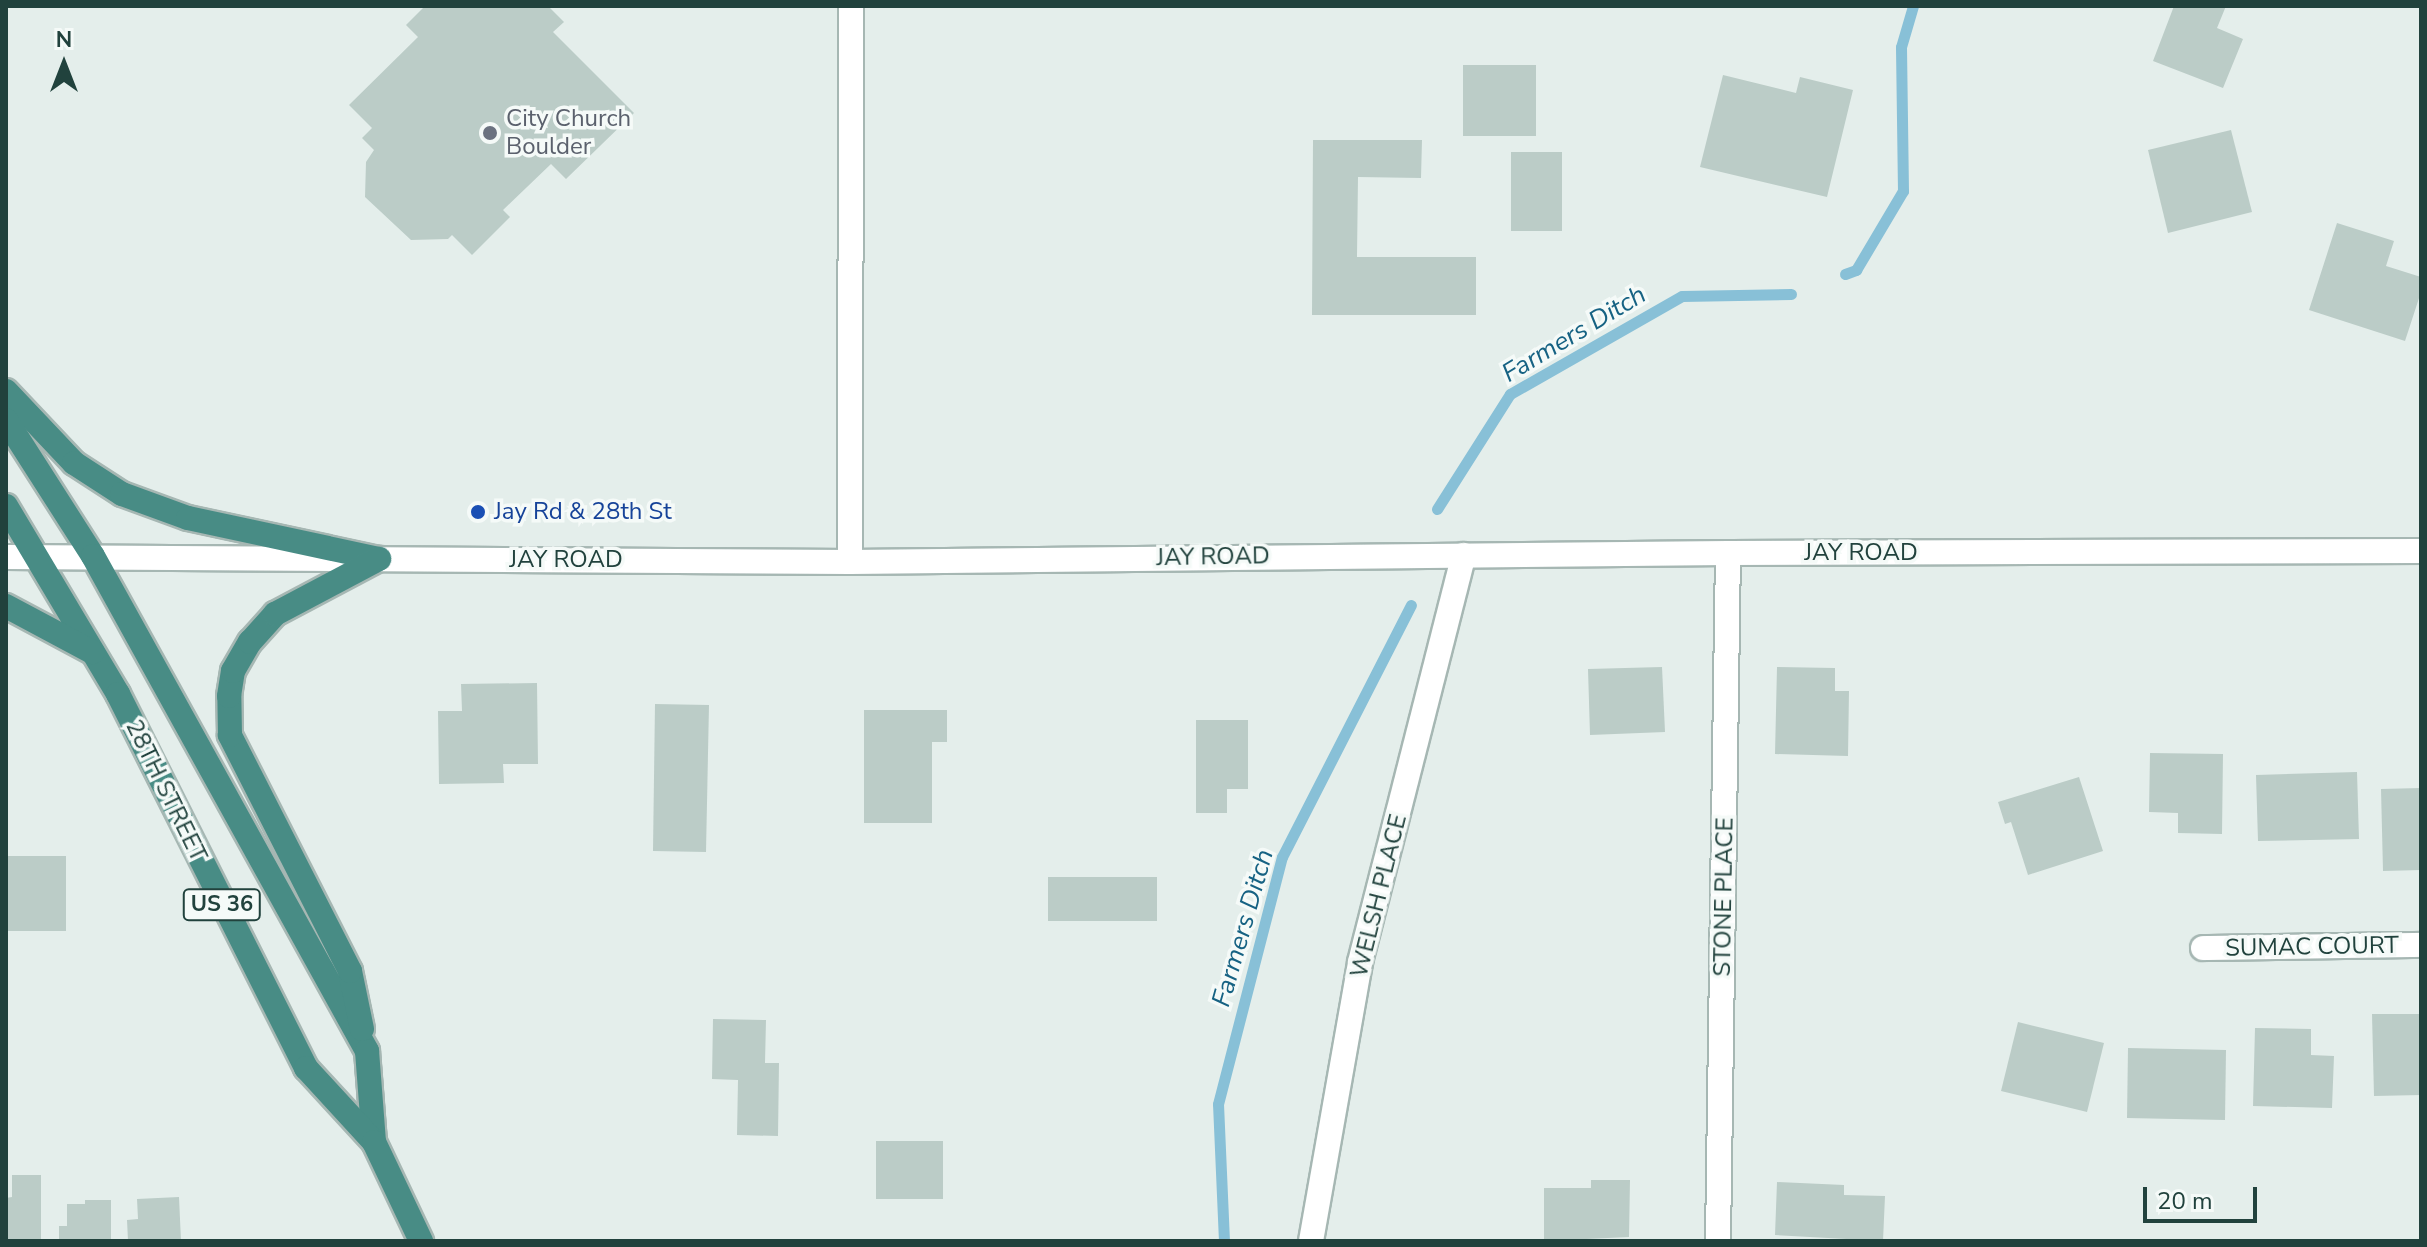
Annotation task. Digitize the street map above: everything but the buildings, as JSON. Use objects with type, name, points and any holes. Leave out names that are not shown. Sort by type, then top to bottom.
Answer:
[{"type":"highway","points":[[6,391],[74,463],[122,494],[188,518],[379,559]]},
{"type":"highway","name":"US 36","points":[[6,420],[93,556]]},
{"type":"highway","name":"US 36","points":[[6,506],[38,557]]},
{"type":"highway","name":"28TH STREET","points":[[93,556],[367,1051],[374,1142]]},
{"type":"highway","name":"28TH STREET","points":[[38,557],[148,750],[306,1068],[374,1142],[421,1241]]},
{"type":"highway","points":[[367,1051],[350,971],[230,735],[229,696],[233,671],[250,642],[275,614],[379,559]]},
{"type":"highway","points":[[6,606],[92,652]]},
{"type":"street","points":[[850,562],[851,6]]},
{"type":"street","name":"JAY ROAD","points":[[6,557],[850,562],[1728,553],[2421,551]]},
{"type":"street","name":"STONE PLACE","points":[[1718,1241],[1728,553]]},
{"type":"street","name":"WELSH PLACE","points":[[1311,1241],[1360,962],[1464,555]]},
{"type":"street","name":"SUMAC COURT","points":[[2203,948],[2421,945]]},
{"type":"waterway","name":"Farmers Ditch","points":[[1845,274],[1856,270],[1903,191],[1901,47],[1913,6]]},
{"type":"waterway","name":"Farmers Ditch","points":[[1437,509],[1510,394],[1682,296],[1791,294]]},
{"type":"waterway","name":"Farmers Ditch","points":[[1224,1241],[1218,1104],[1282,857],[1411,605]]},
{"type":"place","name":"City Church Boulder","points":[[490,133]]},
{"type":"place","name":"Jay Rd & 28th St","points":[[478,512]]}]
